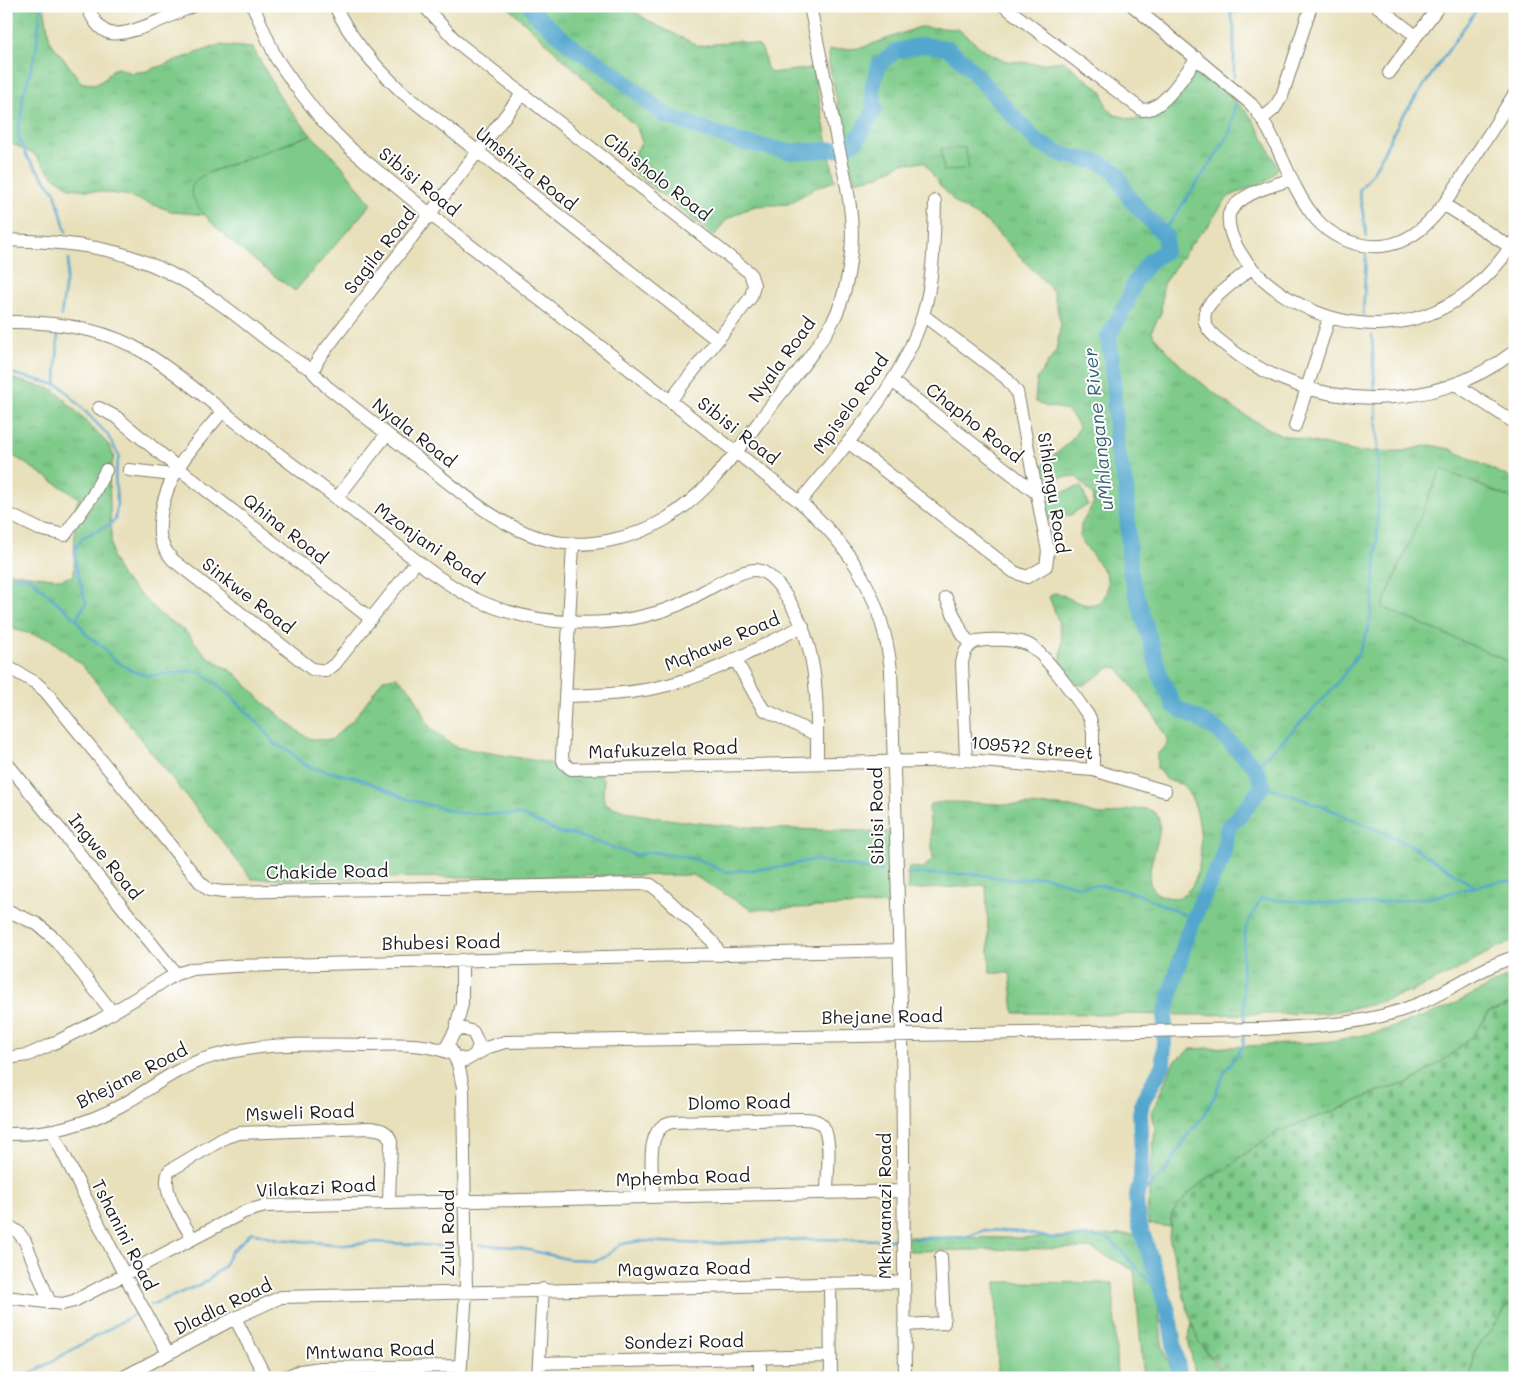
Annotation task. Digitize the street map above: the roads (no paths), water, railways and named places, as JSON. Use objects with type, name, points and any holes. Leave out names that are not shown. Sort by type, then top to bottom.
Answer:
[{"type":"street","points":[[87,6],[94,20],[104,31],[117,34],[132,31],[170,10],[192,6]]},
{"type":"street","name":"Sibisi Road","points":[[252,6],[276,58],[321,119],[352,150],[432,215],[800,502],[827,527],[851,556],[869,589],[879,614],[888,647],[891,670],[902,1034]]},
{"type":"street","name":"Umshiza Road","points":[[335,6],[348,31],[383,74],[402,92],[478,154],[717,340]]},
{"type":"street","name":"Cibisholo Road","points":[[424,6],[458,43],[750,273],[754,285],[751,297],[670,401]]},
{"type":"street","name":"Nyala Road","points":[[6,240],[90,245],[151,262],[218,302],[309,371],[386,434],[488,513],[533,536],[573,544],[628,535],[665,520],[692,499],[736,451],[796,374],[835,316],[844,290],[851,248],[844,176],[810,6]]},
{"type":"street","points":[[1004,6],[1142,110],[1149,110],[1161,102],[1197,58]]},
{"type":"street","points":[[1133,6],[1235,88],[1263,118],[1292,178],[1311,212],[1321,224],[1341,238],[1368,246],[1395,243],[1413,236],[1434,219],[1515,93]]},
{"type":"street","points":[[1263,118],[1274,109],[1282,96],[1311,6]]},
{"type":"street","points":[[1377,6],[1416,36]]},
{"type":"street","points":[[1389,73],[1439,6]]},
{"type":"street","name":"Sagila Road","points":[[309,371],[432,215],[522,94]]},
{"type":"street","points":[[1292,178],[1243,199],[1231,209],[1229,214],[1232,236],[1251,268],[1290,299],[1329,318],[1382,324],[1428,314],[1473,289],[1513,246],[1445,204]]},
{"type":"street","name":"Mpiselo Road","points":[[800,502],[848,442],[892,381],[922,315],[931,269],[935,201]]},
{"type":"street","points":[[1251,268],[1208,306],[1204,315],[1207,325],[1214,336],[1252,364],[1305,389],[1335,396],[1373,398],[1410,396],[1455,384],[1496,364],[1515,351]]},
{"type":"street","name":"Sihlangu Road","points":[[848,442],[1014,572],[1027,577],[1046,566],[1048,558],[1021,403],[1015,387],[1006,378],[922,315]]},
{"type":"street","points":[[1295,426],[1305,389],[1329,318]]},
{"type":"street","name":"Mzonjani Road","points":[[6,322],[56,323],[86,328],[114,338],[157,360],[417,561],[452,586],[486,604],[525,616],[569,623],[611,621],[660,611],[678,605],[744,572],[756,570],[766,574],[779,586],[803,626],[814,669],[817,763]]},
{"type":"street","name":"Chapho Road","points":[[892,381],[1035,492]]},
{"type":"street","points":[[1455,384],[1515,423]]},
{"type":"street","name":"Qhina Road","points":[[99,408],[116,417],[175,472],[370,618]]},
{"type":"street","name":"Sinkwe Road","points":[[222,412],[175,472],[166,490],[159,539],[166,552],[312,669],[322,672],[329,669],[417,561]]},
{"type":"street","points":[[337,498],[386,434]]},
{"type":"street","points":[[6,512],[39,529],[65,535],[93,495],[106,470]]},
{"type":"street","points":[[129,470],[175,472]]},
{"type":"street","name":"Mafukuzela Road","points":[[573,544],[562,757],[564,762],[572,769],[894,761]]},
{"type":"street","points":[[946,598],[963,635],[971,644]]},
{"type":"street","name":"Mqhawe Road","points":[[565,696],[618,694],[669,685],[736,659],[803,626]]},
{"type":"street","points":[[966,760],[962,663],[964,654],[971,644],[984,640],[1019,642],[1027,644],[1040,652],[1090,718],[1093,732],[1093,770]]},
{"type":"street","points":[[736,659],[763,709],[817,735]]},
{"type":"street","name":"Chakide Road","points":[[6,666],[36,683],[46,692],[200,882],[210,890],[223,892],[644,884],[651,885],[660,892],[712,941],[721,955]]},
{"type":"street","name":"109572 Street","points":[[894,761],[966,760],[1093,770],[1165,791]]},
{"type":"street","name":"Ingwe Road","points":[[6,762],[176,974]]},
{"type":"street","points":[[6,910],[37,924],[55,939],[112,1012]]},
{"type":"street","name":"Bhubesi Road","points":[[6,1058],[20,1057],[33,1053],[112,1012],[176,974],[193,969],[234,966],[899,950]]},
{"type":"street","name":"Bhejane Road","points":[[474,1034],[505,1042],[1259,1029],[1329,1025],[1394,1012],[1436,996],[1515,957]]},
{"type":"street","points":[[462,960],[462,1004],[448,1044],[453,1056],[461,1060],[473,1056],[479,1045],[462,1004]]},
{"type":"street","points":[[453,1033],[464,1029],[474,1034]]},
{"type":"street","name":"Bhejane Road","points":[[423,1046],[453,1033]]},
{"type":"street","name":"Mkhwanazi Road","points":[[902,1034],[905,1378]]},
{"type":"street","name":"Bhejane Road","points":[[473,1056],[489,1047],[505,1042]]},
{"type":"street","name":"Bhejane Road","points":[[6,1134],[52,1131],[98,1116],[122,1105],[186,1067],[221,1054],[281,1046],[423,1046],[453,1056]]},
{"type":"street","name":"Zulu Road","points":[[453,1056],[464,1087]]},
{"type":"street","name":"Zulu Road","points":[[460,1372],[466,1292],[464,1087],[473,1056]]},
{"type":"street","name":"Dlomo Road","points":[[653,1196],[653,1148],[655,1133],[660,1126],[673,1122],[797,1119],[816,1121],[824,1129],[828,1141],[826,1192]]},
{"type":"street","name":"Msweli Road","points":[[192,1238],[167,1190],[166,1177],[169,1171],[219,1141],[238,1133],[369,1128],[382,1130],[388,1135],[391,1142],[390,1201]]},
{"type":"street","name":"Tshanini Road","points":[[52,1131],[124,1274],[168,1353]]},
{"type":"street","name":"Mphemba Road","points":[[466,1203],[653,1196],[902,1191]]},
{"type":"street","name":"Vilakazi Road","points":[[6,1297],[62,1304],[74,1301],[192,1238],[258,1206],[390,1201],[466,1203]]},
{"type":"street","points":[[6,1224],[18,1232],[25,1240],[50,1303]]},
{"type":"street","points":[[904,1326],[944,1324],[941,1257]]},
{"type":"street","name":"Magwaza Road","points":[[466,1292],[903,1282]]},
{"type":"street","points":[[830,1284],[831,1378]]},
{"type":"street","points":[[538,1378],[543,1289]]},
{"type":"street","name":"Dladla Road","points":[[122,1378],[235,1318],[281,1296],[466,1292]]},
{"type":"street","points":[[235,1318],[266,1378]]},
{"type":"street","name":"Sondezi Road","points":[[539,1363],[830,1356]]},
{"type":"street","points":[[760,1358],[760,1378]]},
{"type":"street","name":"Mntwana Road","points":[[283,1378],[314,1368],[386,1372],[460,1372]]},
{"type":"waterway","points":[[41,6],[36,50],[23,95],[21,119],[18,128],[19,139],[27,157],[55,192],[66,232]]},
{"type":"waterway","name":"uMhlangane River","points":[[530,6],[537,16],[574,48],[614,73],[664,115],[740,142],[791,152],[843,149],[856,141],[875,109],[872,89],[879,64],[896,51],[922,45],[947,48],[963,61],[1037,142],[1064,155],[1101,163],[1116,172],[1129,198],[1166,237],[1165,251],[1150,261],[1135,281],[1127,303],[1108,337],[1112,362],[1117,450],[1126,487],[1130,572],[1160,675],[1174,706],[1216,729],[1255,767],[1263,785],[1243,812],[1228,827],[1222,860],[1207,888],[1187,935],[1165,1015],[1163,1065],[1143,1100],[1140,1113],[1142,1154],[1141,1178],[1136,1199],[1138,1220],[1168,1311],[1180,1378]]},
{"type":"waterway","points":[[1228,6],[1234,26],[1234,77]]},
{"type":"waterway","points":[[1230,12],[1237,12],[1240,6]]},
{"type":"waterway","points":[[1367,237],[1359,191],[1375,169],[1400,120],[1479,6]]},
{"type":"waterway","points":[[1160,232],[1170,223],[1226,140],[1231,128],[1235,103]]},
{"type":"waterway","points":[[1363,316],[1366,255]]},
{"type":"waterway","points":[[61,316],[69,259]]},
{"type":"waterway","points":[[56,385],[58,332]]},
{"type":"waterway","points":[[1372,335],[1375,392]]},
{"type":"waterway","points":[[6,372],[61,386],[107,434],[119,456],[115,474],[117,505],[115,520],[84,537],[76,550],[75,558],[86,603],[76,619],[87,635],[103,647],[113,659],[132,671],[149,676],[193,671],[201,672],[232,697],[266,731],[274,744],[289,750],[302,763],[313,768],[358,778],[407,799],[460,813],[521,815],[563,834],[572,834],[636,855],[652,852],[685,857],[708,863],[720,870],[729,872],[781,867],[813,860],[882,871]]},
{"type":"waterway","points":[[1255,767],[1335,686],[1357,655],[1365,638],[1371,610],[1376,560],[1378,516],[1376,404]]},
{"type":"waterway","points":[[9,576],[30,578],[76,619]]},
{"type":"waterway","points":[[1263,785],[1329,809],[1407,843],[1475,887],[1502,881],[1515,882]]},
{"type":"waterway","points":[[907,874],[976,874],[1015,880],[1043,876],[1077,886],[1102,885],[1138,894],[1194,919]]},
{"type":"waterway","points":[[1245,1025],[1242,962],[1246,927],[1261,899],[1358,905],[1432,897],[1475,887]]},
{"type":"waterway","points":[[1136,1199],[1166,1171],[1189,1133],[1201,1119],[1214,1097],[1225,1071],[1243,1046],[1244,1033]]},
{"type":"waterway","points":[[913,1239],[966,1237],[985,1230],[1021,1232],[1058,1239],[1087,1236],[1111,1240],[1162,1295]]},
{"type":"waterway","points":[[151,1305],[204,1283],[224,1266],[231,1252],[252,1232],[278,1239],[345,1245],[376,1242],[454,1247]]},
{"type":"waterway","points":[[479,1245],[516,1247],[567,1259],[594,1260],[605,1257],[621,1244],[640,1241],[705,1244],[807,1239],[895,1240]]},
{"type":"waterway","points":[[23,1378],[133,1315]]}]
